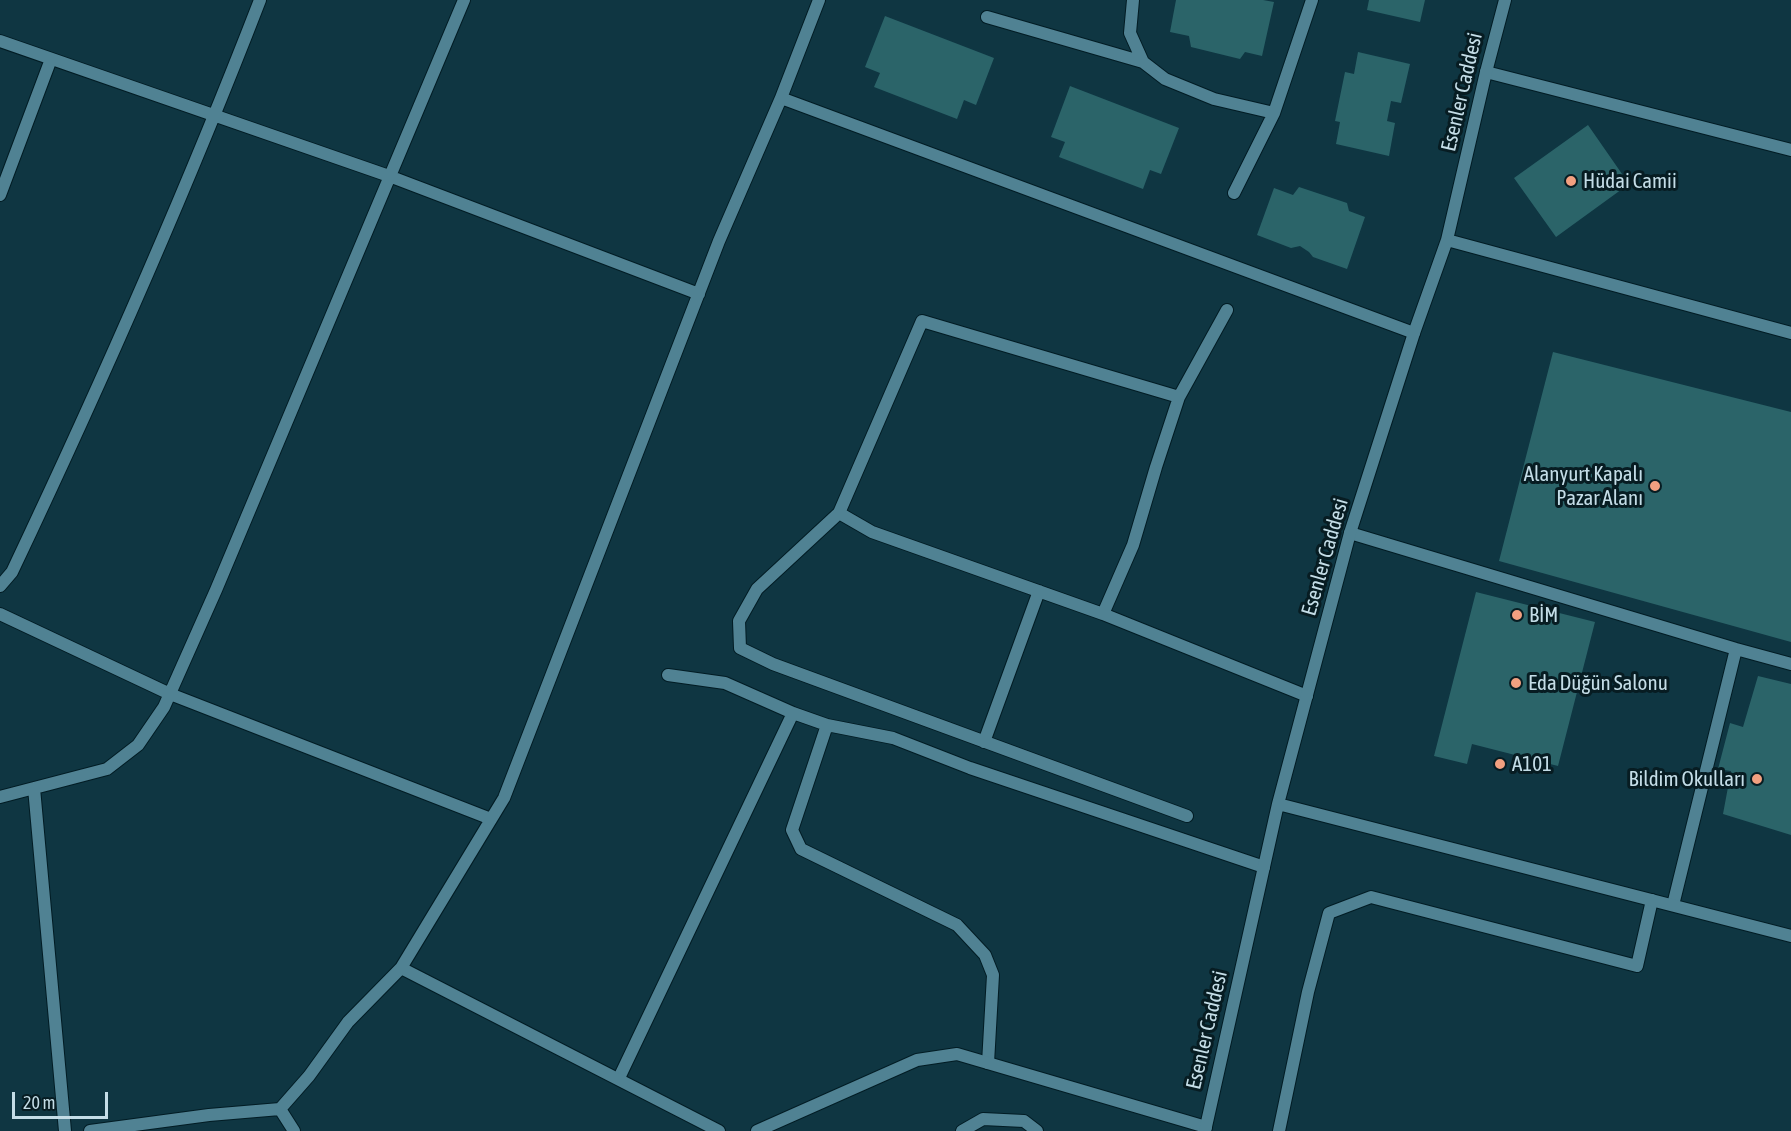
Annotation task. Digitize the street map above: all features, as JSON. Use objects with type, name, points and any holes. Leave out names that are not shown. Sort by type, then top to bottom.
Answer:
[{"type":"street","points":[[0,586],[12,572],[73,442],[215,115],[260,0]]},
{"type":"street","points":[[0,797],[107,769],[138,745],[164,707],[464,0]]},
{"type":"street","points":[[90,1131],[280,1109],[309,1076],[348,1022],[401,969],[504,798],[719,241],[781,98],[819,0]]},
{"type":"street","points":[[1133,0],[1130,33],[1143,62]]},
{"type":"street","points":[[1234,193],[1274,113],[1312,0]]},
{"type":"street","name":"Esenler Caddesi","points":[[1205,1129],[1278,804],[1350,533],[1414,333],[1448,240],[1486,72],[1505,0]]},
{"type":"street","points":[[987,17],[1143,62],[1165,79],[1214,99],[1274,113]]},
{"type":"street","points":[[0,41],[389,176],[699,294]]},
{"type":"street","points":[[0,195],[51,58]]},
{"type":"street","points":[[1486,72],[1791,150]]},
{"type":"street","points":[[781,98],[1414,333]]},
{"type":"street","points":[[1448,240],[1791,333]]},
{"type":"street","points":[[1103,614],[1133,545],[1179,397],[1227,310]]},
{"type":"street","points":[[1179,397],[922,321],[839,513],[757,589],[740,621],[740,648],[772,664],[1187,816]]},
{"type":"street","points":[[839,513],[872,532],[1103,614],[1307,696]]},
{"type":"street","points":[[1350,533],[1736,650],[1791,664]]},
{"type":"street","points":[[984,742],[1039,591]]},
{"type":"street","points":[[0,614],[170,694],[491,819]]},
{"type":"street","points":[[1673,905],[1736,650]]},
{"type":"street","points":[[668,675],[724,683],[827,725],[893,738],[970,768],[1264,867]]},
{"type":"street","points":[[619,1078],[793,713]]},
{"type":"street","points":[[827,725],[792,830],[801,849],[957,925],[985,955],[993,975],[988,1063]]},
{"type":"street","points":[[34,788],[64,1131]]},
{"type":"street","points":[[1278,804],[1791,936]]},
{"type":"street","points":[[1279,1131],[1308,992],[1329,913],[1371,897],[1637,966],[1652,900]]},
{"type":"street","points":[[401,969],[619,1078],[719,1131]]},
{"type":"street","points":[[757,1131],[917,1060],[957,1054],[1205,1129]]},
{"type":"street","points":[[280,1109],[294,1131]]},
{"type":"street","points":[[962,1131],[983,1119],[1024,1121],[1037,1131]]},
{"type":"building","points":[[1176,0],[1274,2],[1262,56],[1245,52],[1240,59],[1191,47],[1189,36],[1170,32]]},
{"type":"building","points":[[1369,0],[1425,0],[1420,22],[1367,10]]},
{"type":"building","points":[[885,16],[994,58],[976,105],[964,100],[957,119],[874,87],[880,73],[865,67]]},
{"type":"building","points":[[1358,52],[1410,64],[1401,103],[1391,101],[1387,121],[1395,123],[1389,156],[1336,144],[1340,122],[1335,121],[1345,72],[1354,74]]},
{"type":"building","points":[[1070,86],[1179,128],[1161,174],[1150,170],[1143,189],[1059,157],[1065,142],[1051,137]]},
{"type":"building","name":"Hüdai Camii","points":[[1588,125],[1629,184],[1556,237],[1514,178]]},
{"type":"building","points":[[1299,187],[1347,203],[1349,211],[1365,217],[1347,269],[1313,257],[1300,246],[1291,248],[1257,235],[1274,188],[1293,195]]},
{"type":"building","name":"Alanyurt Kapalı Pazar Alanı","points":[[1553,352],[1791,412],[1791,642],[1499,561]]},
{"type":"building","name":"Eda Düğün Salonu","points":[[1476,592],[1595,622],[1558,766],[1472,744],[1467,764],[1434,756]]},
{"type":"building","points":[[1758,676],[1791,684],[1791,835],[1723,814],[1731,771],[1718,769],[1730,723],[1743,727]]},
{"type":"place","name":"Hüdai Camii","points":[[1571,181]]},
{"type":"place","name":"Alanyurt Kapalı Pazar Alanı","points":[[1655,486]]},
{"type":"place","name":"BİM","points":[[1517,615]]},
{"type":"place","name":"Eda Düğün Salonu","points":[[1516,683]]},
{"type":"place","name":"A101","points":[[1500,764]]},
{"type":"place","name":"Bildim Okulları","points":[[1757,779]]}]
